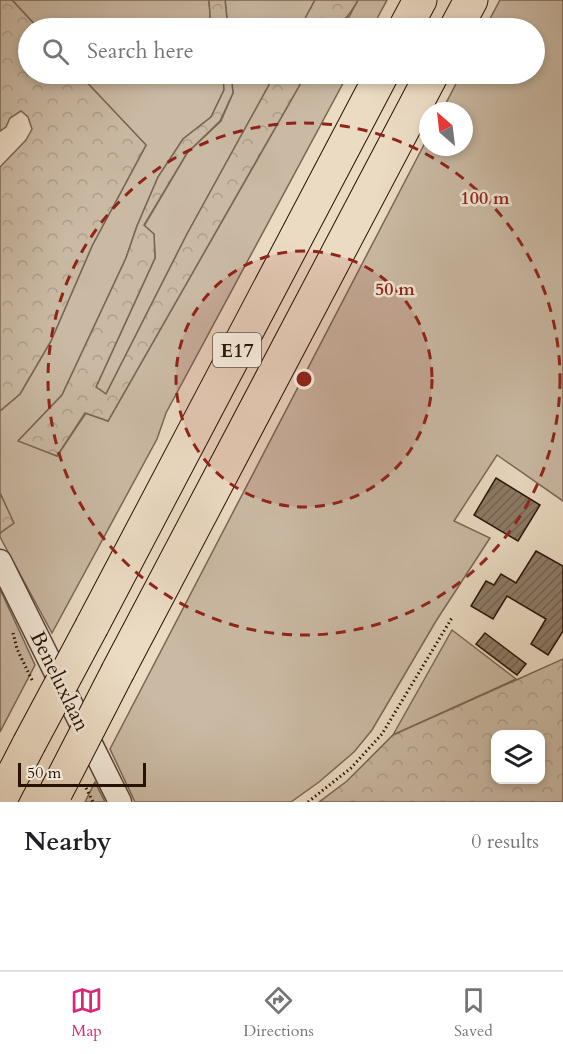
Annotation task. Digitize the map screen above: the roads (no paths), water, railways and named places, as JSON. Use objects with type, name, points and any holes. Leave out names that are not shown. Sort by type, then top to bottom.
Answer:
[{"type":"highway","points":[[410,18],[420,0]]},
{"type":"highway","points":[[461,18],[471,0]]},
{"type":"highway","name":"E17","points":[[0,800],[377,84]]},
{"type":"highway","name":"E17","points":[[53,797],[427,84]]},
{"type":"street","name":"Beneluxlaan","points":[[0,561],[120,802]]}]
